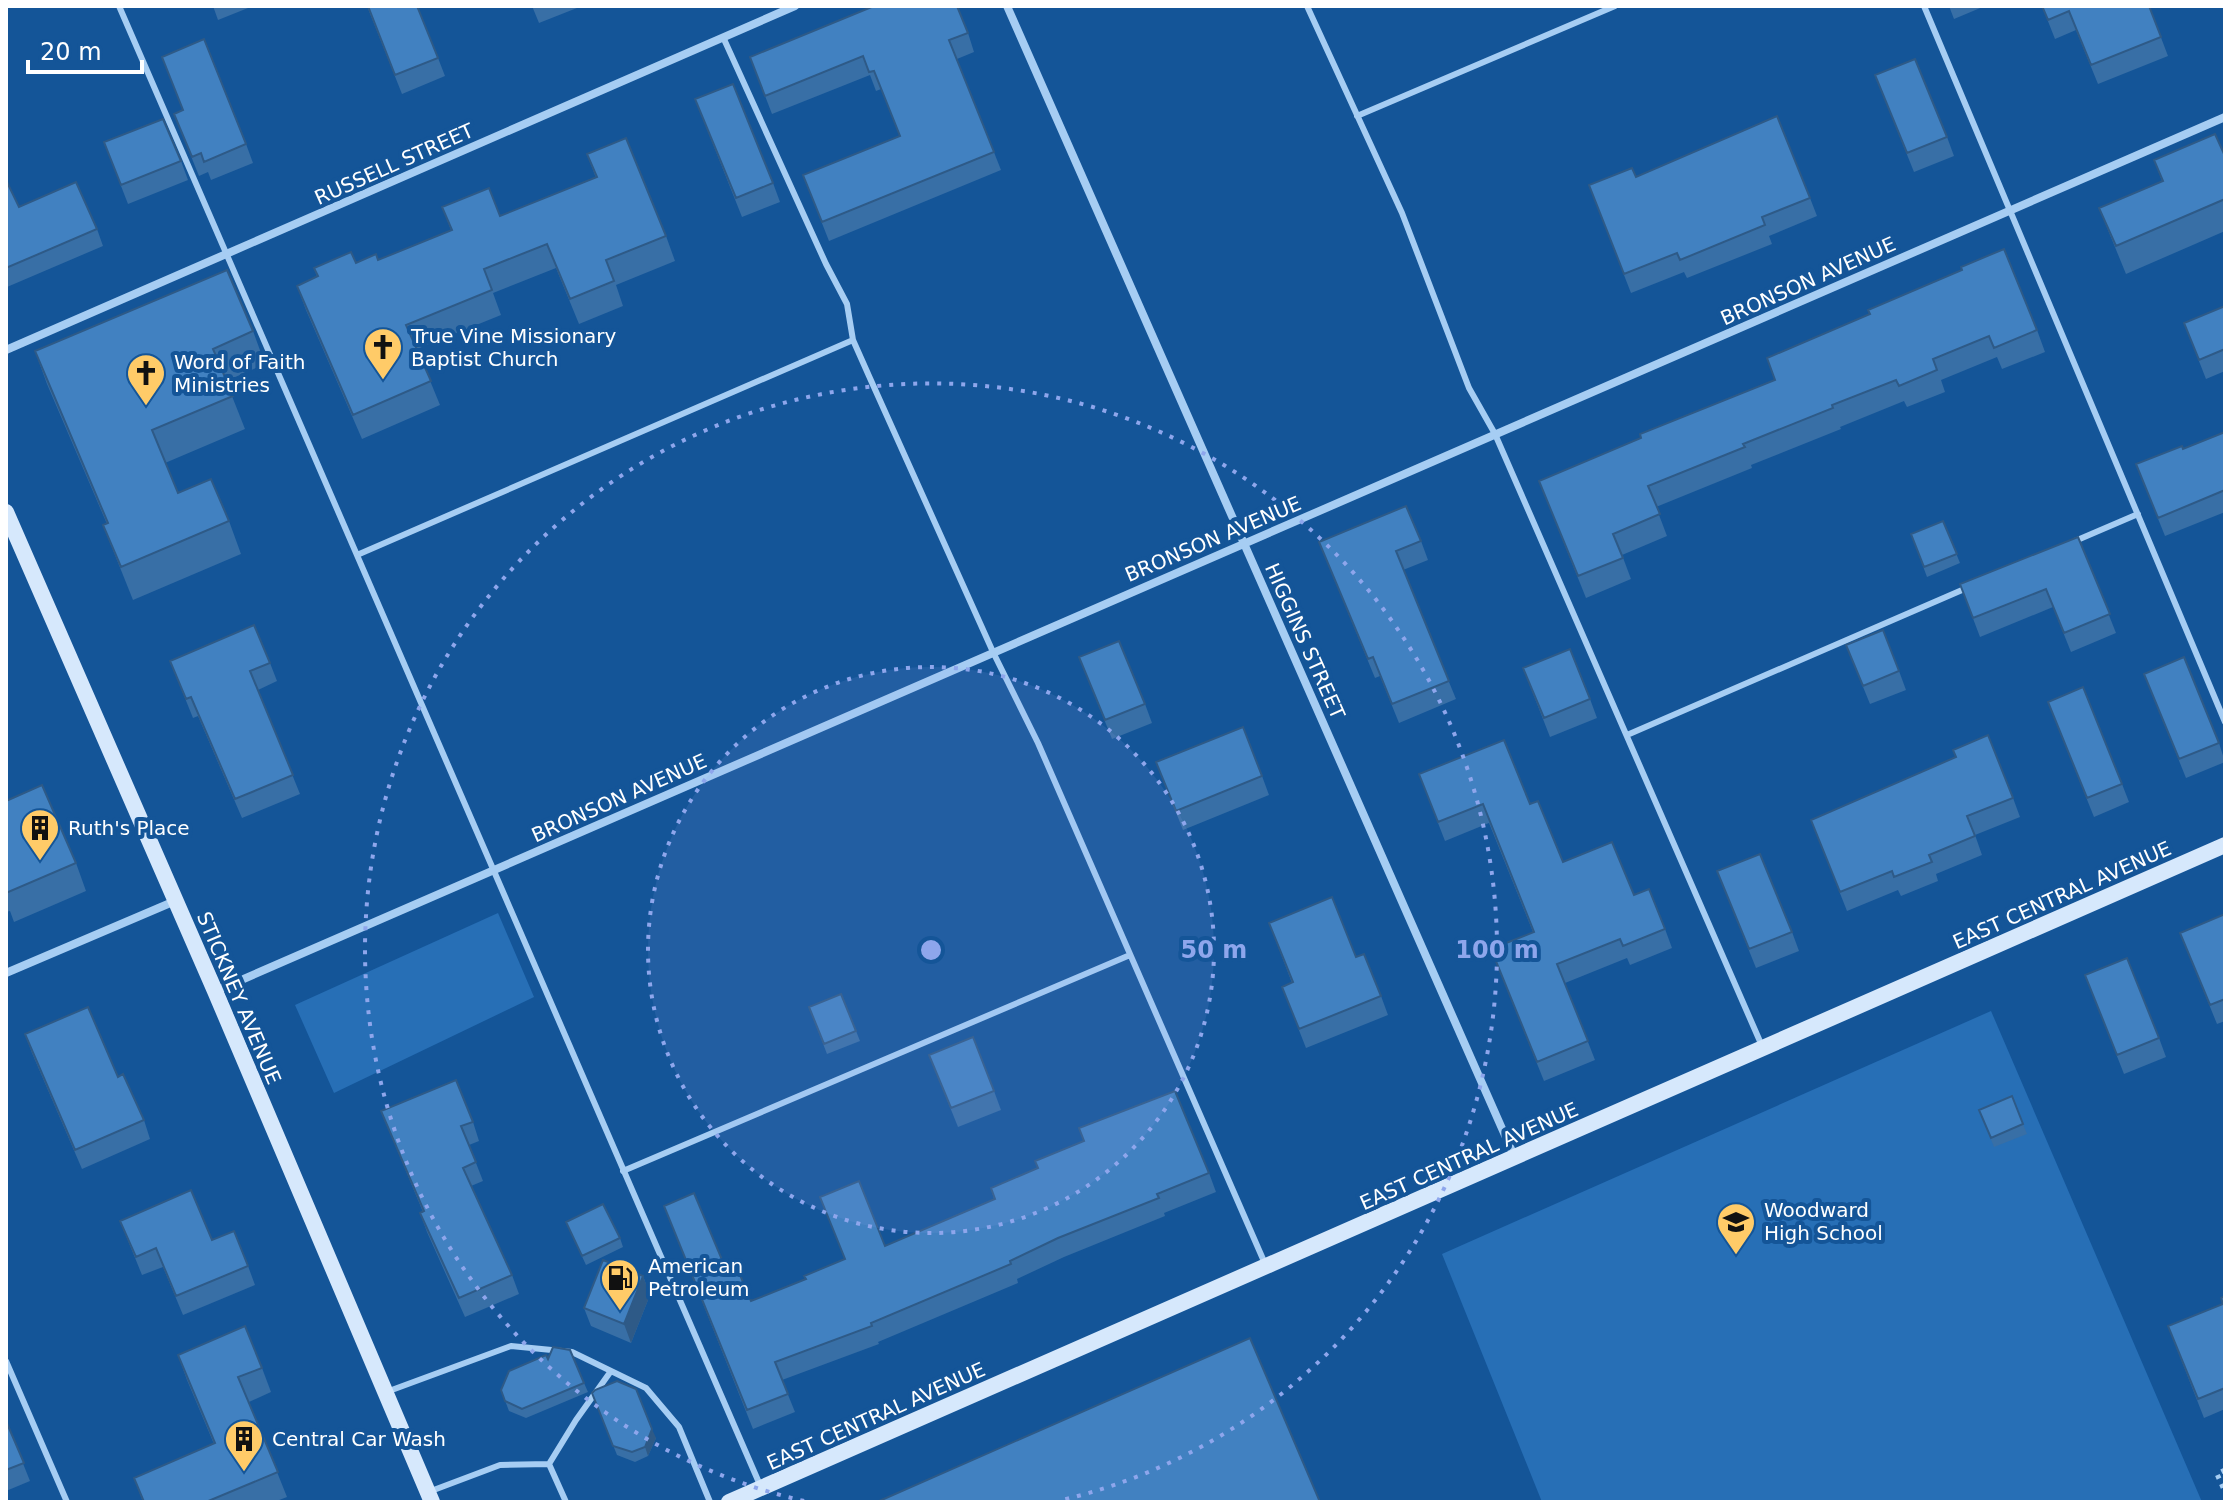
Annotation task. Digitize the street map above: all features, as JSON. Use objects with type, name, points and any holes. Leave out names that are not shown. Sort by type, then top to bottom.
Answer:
[{"type":"street","name":"RUSSELL STREET","points":[[6,350],[795,6]]},
{"type":"street","name":"HIGGINS STREET","points":[[1007,6],[1515,1158]]},
{"type":"street","name":"BRONSON AVENUE","points":[[215,991],[2225,117]]},
{"type":"street","name":"STICKNEY AVENUE","points":[[6,512],[215,991],[430,1497]]},
{"type":"street","name":"EAST CENTRAL AVENUE","points":[[729,1502],[2225,845]]},
{"type":"street","points":[[6,973],[175,901]]},
{"type":"lane","points":[[119,6],[761,1488]]},
{"type":"lane","points":[[1307,6],[1402,213],[1469,388],[1495,434],[1763,1049]]},
{"type":"lane","points":[[1357,116],[1615,6]]},
{"type":"lane","points":[[1924,6],[2225,722]]},
{"type":"lane","points":[[723,37],[847,304],[853,340],[993,652],[1038,743],[1266,1266]]},
{"type":"lane","points":[[357,555],[853,340]]},
{"type":"lane","points":[[2065,546],[2138,514]]},
{"type":"lane","points":[[1627,735],[1977,584]]},
{"type":"lane","points":[[623,1171],[1130,955]]},
{"type":"lane","points":[[385,1392],[511,1346],[572,1352],[646,1388],[679,1427],[710,1502]]},
{"type":"lane","points":[[6,1361],[67,1502]]},
{"type":"lane","points":[[549,1464],[611,1371]]},
{"type":"lane","points":[[430,1497],[500,1465],[549,1464]]},
{"type":"lane","points":[[549,1464],[566,1502]]},
{"type":"path","points":[[2225,1470],[2217,1474],[2225,1492]]},
{"type":"shaded area","points":[[498,913],[534,997],[334,1093],[295,1005]]},
{"type":"shaded area","name":"Woodward High School","points":[[1991,1011],[2202,1502],[1542,1502],[1442,1254]]},
{"type":"building","points":[[368,6],[417,6],[438,58],[395,75]]},
{"type":"building","points":[[874,6],[957,6],[968,33],[949,40],[994,152],[822,222],[803,175],[900,136],[874,71],[869,72],[863,56],[765,96],[750,57]]},
{"type":"building","points":[[2042,6],[2149,6],[2161,37],[2091,65],[2069,11],[2048,20]]},
{"type":"building","points":[[204,39],[246,144],[204,162],[201,153],[192,157],[174,114],[183,110],[162,57]]},
{"type":"building","points":[[1915,59],[1947,137],[1907,153],[1875,75]]},
{"type":"building","points":[[733,84],[773,183],[736,198],[695,99]]},
{"type":"building","points":[[1777,116],[1810,198],[1762,217],[1765,225],[1680,260],[1677,253],[1624,274],[1589,185],[1632,168],[1636,177]]},
{"type":"building","points":[[163,119],[181,161],[121,185],[104,142]]},
{"type":"building","points":[[2215,134],[2225,156],[2225,199],[2116,246],[2099,208],[2163,181],[2154,160]]},
{"type":"building","points":[[626,138],[666,236],[606,260],[614,281],[570,299],[547,244],[484,269],[492,290],[406,325],[431,381],[353,415],[297,286],[318,276],[314,268],[351,252],[356,263],[376,254],[378,260],[452,230],[442,207],[489,188],[500,216],[597,177],[587,154]]},
{"type":"building","points":[[6,180],[19,207],[76,182],[97,229],[6,268]]},
{"type":"building","points":[[2004,249],[2037,330],[1994,348],[1989,336],[1933,359],[1937,370],[1899,386],[1896,380],[1832,405],[1833,408],[1743,444],[1745,447],[1648,486],[1660,514],[1613,534],[1623,558],[1578,576],[1539,481],[1641,438],[1640,434],[1775,380],[1767,358],[1870,314],[1868,310]]},
{"type":"building","name":"Word of Faith Ministries","points":[[227,270],[253,331],[213,349],[233,396],[152,430],[178,493],[211,479],[229,521],[121,567],[103,525],[108,523],[35,351]]},
{"type":"building","points":[[2225,306],[2225,349],[2199,360],[2184,323]]},
{"type":"building","points":[[2225,432],[2225,490],[2158,518],[2136,464]]},
{"type":"building","points":[[1406,506],[1421,541],[1396,551],[1449,681],[1392,704],[1373,657],[1368,659],[1319,542]]},
{"type":"building","points":[[1943,521],[1957,554],[1924,567],[1911,534]]},
{"type":"building","points":[[2078,537],[2110,614],[2064,633],[2046,589],[1973,618],[1960,584]]},
{"type":"building","points":[[254,625],[270,663],[250,671],[293,775],[235,799],[191,697],[186,699],[170,661]]},
{"type":"building","points":[[1883,630],[1899,671],[1863,686],[1846,645]]},
{"type":"building","points":[[1119,641],[1145,704],[1105,720],[1079,657]]},
{"type":"building","points":[[1570,649],[1590,699],[1544,718],[1523,668]]},
{"type":"building","points":[[2184,657],[2219,743],[2179,759],[2144,674]]},
{"type":"building","points":[[2083,687],[2122,784],[2087,798],[2048,702]]},
{"type":"building","points":[[1243,727],[1262,776],[1176,811],[1156,762]]},
{"type":"building","points":[[1988,735],[2013,798],[1967,816],[1975,836],[1929,855],[1932,862],[1894,877],[1892,871],[1840,892],[1811,820],[1956,757],[1953,750]]},
{"type":"building","points":[[1504,740],[1530,804],[1538,801],[1563,862],[1612,842],[1634,895],[1649,889],[1665,929],[1623,946],[1620,939],[1557,964],[1588,1041],[1537,1062],[1491,949],[1534,932],[1483,804],[1438,822],[1419,774]]},
{"type":"building","points":[[42,785],[76,863],[6,893],[6,801]]},
{"type":"building","points":[[1760,854],[1792,932],[1749,949],[1717,871]]},
{"type":"building","points":[[1332,897],[1356,957],[1364,954],[1381,996],[1299,1029],[1282,987],[1293,982],[1269,923]]},
{"type":"building","points":[[2225,914],[2225,999],[2210,1005],[2180,933]]},
{"type":"building","points":[[2127,958],[2159,1038],[2117,1055],[2085,975]]},
{"type":"building","points":[[841,994],[856,1031],[824,1044],[809,1007]]},
{"type":"building","points":[[88,1007],[118,1077],[123,1074],[144,1120],[75,1150],[25,1034]]},
{"type":"building","points":[[973,1037],[994,1091],[951,1108],[929,1055]]},
{"type":"building","points":[[456,1080],[473,1122],[461,1126],[476,1162],[463,1168],[512,1275],[459,1298],[420,1213],[424,1211],[381,1111]]},
{"type":"building","points":[[1175,1091],[1209,1173],[1157,1194],[1159,1198],[1058,1238],[1010,1261],[1011,1264],[871,1323],[872,1326],[775,1362],[788,1394],[747,1410],[664,1206],[694,1193],[725,1267],[735,1263],[751,1301],[845,1259],[820,1197],[859,1181],[885,1246],[995,1199],[991,1188],[1038,1168],[1035,1161],[1084,1141],[1079,1128]]},
{"type":"building","points":[[2012,1096],[2023,1124],[1991,1138],[1979,1110]]},
{"type":"building","points":[[191,1190],[212,1240],[234,1231],[248,1266],[176,1296],[156,1248],[136,1257],[120,1221]]},
{"type":"building","points":[[603,1204],[620,1238],[582,1256],[566,1222]]},
{"type":"building","points":[[603,1260],[643,1276],[624,1324],[584,1308]]},
{"type":"building","points":[[2225,1296],[2225,1388],[2198,1399],[2168,1326],[2223,1304],[2221,1298]]},
{"type":"building","points":[[245,1326],[262,1368],[238,1377],[278,1472],[206,1502],[144,1502],[134,1478],[215,1443],[178,1355]]},
{"type":"building","points":[[1250,1338],[1320,1502],[877,1502]]},
{"type":"building","points":[[553,1347],[570,1350],[584,1383],[522,1409],[505,1401],[501,1390],[509,1371],[546,1355],[548,1359]]},
{"type":"building","points":[[617,1381],[636,1389],[652,1429],[645,1447],[632,1452],[613,1446],[592,1393]]},
{"type":"building","points":[[6,1421],[24,1463],[6,1470]]},
{"type":"place","name":"True Vine Missionary Baptist Church","points":[[383,381]]},
{"type":"place","name":"Word of Faith Ministries","points":[[146,407]]},
{"type":"place","name":"Ruth's Place","points":[[40,862]]},
{"type":"place","name":"Woodward High School","points":[[1736,1256]]},
{"type":"place","name":"American Petroleum","points":[[620,1312]]},
{"type":"place","name":"Central Car Wash","points":[[244,1473]]}]
